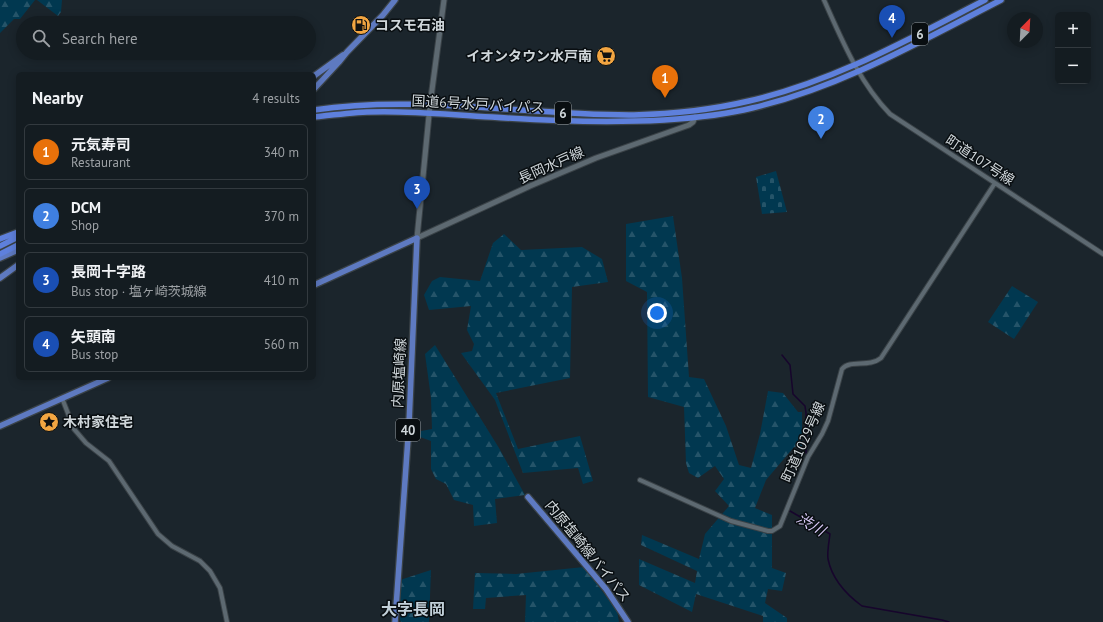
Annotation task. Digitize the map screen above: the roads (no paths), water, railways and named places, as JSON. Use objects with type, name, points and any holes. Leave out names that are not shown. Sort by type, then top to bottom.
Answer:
[{"type":"highway","name":"国道6号水戸バイパス","points":[[316,110],[361,106],[430,105],[635,115],[680,112],[748,101],[800,86],[854,65],[897,46],[985,0]]},
{"type":"highway","name":"国道6号水戸バイパス","points":[[316,118],[367,112],[430,113],[597,121],[657,120],[723,114],[752,108],[804,92],[858,71],[904,50],[1001,0]]},
{"type":"highway","points":[[0,239],[16,233]]},
{"type":"highway","points":[[0,246],[16,238]]},
{"type":"highway","points":[[0,254],[16,246]]},
{"type":"main road","points":[[316,87],[395,0]]},
{"type":"main road","points":[[316,284],[417,238],[430,105],[444,0]]},
{"type":"main road","points":[[316,75],[347,52]]},
{"type":"main road","name":"長岡水戸線","points":[[417,238],[530,186],[596,158],[689,125],[693,122],[695,117]]},
{"type":"main road","name":"内原塩崎線","points":[[396,622],[417,238]]},
{"type":"main road","points":[[0,258],[16,251]]},
{"type":"main road","points":[[0,278],[16,266]]},
{"type":"main road","points":[[0,426],[103,380]]},
{"type":"main road","name":"内原塩崎線バイパス","points":[[528,497],[606,589],[628,622]]},
{"type":"street","name":"町道107号線","points":[[824,0],[854,65],[876,97],[890,114],[1103,254]]},
{"type":"street","name":"町道1029号線","points":[[640,480],[730,521],[768,531],[772,531],[780,526],[808,457],[822,434],[828,420],[842,369],[847,365],[876,362],[881,358],[995,183]]},
{"type":"street","points":[[62,398],[74,429],[86,443],[109,461],[158,534],[172,546],[200,561],[210,571],[220,588],[227,622]]},
{"type":"waterway","name":"渋川","points":[[782,355],[790,365],[793,394],[805,406],[806,453]]},
{"type":"waterway","name":"渋川","points":[[790,511],[830,534],[828,559],[833,573],[846,592],[862,606],[949,622]]},
{"type":"place","name":"コスモ石油","points":[[361,25]]},
{"type":"place","name":"矢頭南","points":[[892,38]]},
{"type":"place","name":"イオンタウン水戸南","points":[[606,56]]},
{"type":"place","name":"元気寿司","points":[[665,98]]},
{"type":"place","name":"DCM","points":[[821,139]]},
{"type":"place","name":"長岡十字路","points":[[417,209]]},
{"type":"place","name":"木村家住宅","points":[[49,422]]},
{"type":"district","name":"大字長岡","points":[[413,609]]}]
